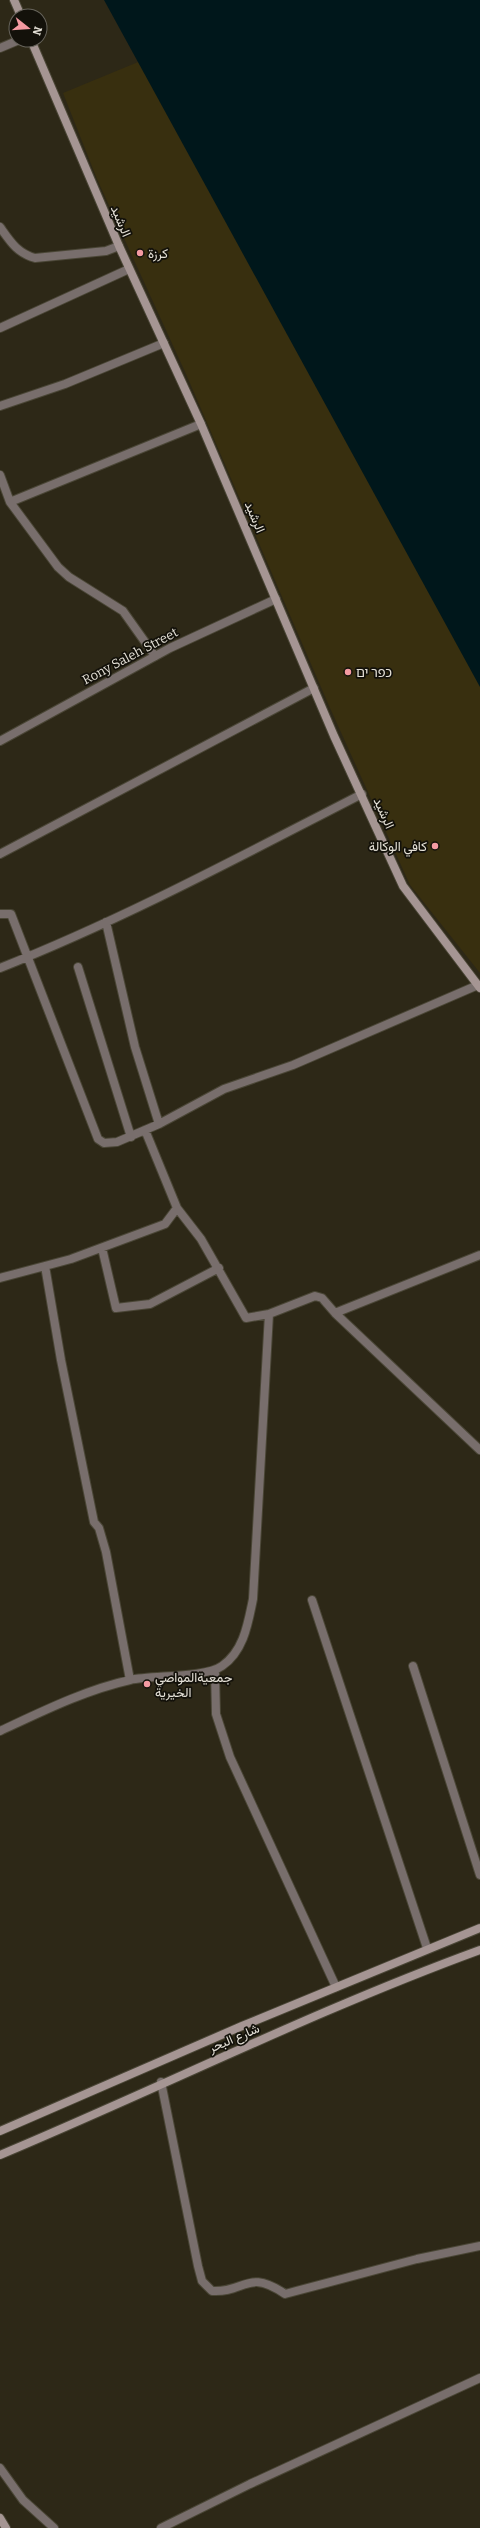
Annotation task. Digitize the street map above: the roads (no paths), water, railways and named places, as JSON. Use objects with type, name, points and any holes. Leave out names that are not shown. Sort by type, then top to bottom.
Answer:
[{"type":"main road","name":"الرشيد","points":[[34,48],[129,269],[201,424],[314,688],[403,886],[479,987]]},
{"type":"main road","name":"شارع البحر","points":[[0,2131],[427,1948],[480,1928]]},
{"type":"main road","name":"شارع البحر","points":[[0,2155],[122,2104],[161,2082],[290,2027],[480,1950]]},
{"type":"main road","points":[[0,2518],[6,2528]]},
{"type":"street","points":[[0,227],[17,249],[26,256],[35,258],[106,251],[119,246]]},
{"type":"street","points":[[0,328],[129,269]]},
{"type":"street","points":[[0,406],[66,384],[164,343]]},
{"type":"street","points":[[10,502],[201,424]]},
{"type":"street","points":[[0,475],[10,502],[58,567],[69,577],[123,611],[155,656]]},
{"type":"street","name":"Rony Saleh Street","points":[[0,741],[155,656],[276,599]]},
{"type":"street","points":[[0,854],[314,688]]},
{"type":"street","points":[[0,968],[106,922],[362,794]]},
{"type":"street","points":[[0,914],[11,914],[26,957],[98,1139],[104,1143],[118,1142],[131,1137],[159,1124],[224,1089],[293,1065],[479,987]]},
{"type":"street","points":[[106,922],[135,1047],[159,1124]]},
{"type":"street","points":[[78,967],[131,1137]]},
{"type":"street","points":[[146,1130],[177,1208],[201,1238],[246,1318],[269,1314],[315,1296],[322,1298],[335,1313],[480,1450]]},
{"type":"street","points":[[0,1278],[102,1248],[165,1224],[177,1208]]},
{"type":"street","points":[[102,1248],[116,1308],[150,1304],[219,1268]]},
{"type":"street","points":[[335,1313],[480,1255]]},
{"type":"street","points":[[45,1266],[61,1360],[94,1522],[99,1528],[106,1552],[130,1680]]},
{"type":"street","points":[[0,1731],[101,1688],[130,1680],[215,1671],[233,1655],[244,1639],[254,1599],[269,1314]]},
{"type":"street","points":[[312,1600],[390,1832],[427,1948]]},
{"type":"street","points":[[413,1666],[453,1785],[480,1875]]},
{"type":"street","points":[[215,1671],[216,1714],[230,1757],[336,1987]]},
{"type":"street","points":[[161,2082],[198,2266],[202,2282],[212,2291],[218,2292],[247,2282],[258,2281],[268,2283],[285,2294],[417,2259],[480,2246]]},
{"type":"street","points":[[161,2528],[250,2484],[480,2378]]},
{"type":"street","points":[[0,2468],[23,2500],[54,2528]]},
{"type":"water","points":[[104,0],[480,0],[480,687]]},
{"type":"place","name":"كرزة","points":[[140,253]]},
{"type":"place","name":"כפר ים","points":[[348,672]]},
{"type":"place","name":"كافي الوكالة","points":[[435,846]]},
{"type":"place","name":"جمعيةالمواصي الخيرية","points":[[147,1684]]}]
